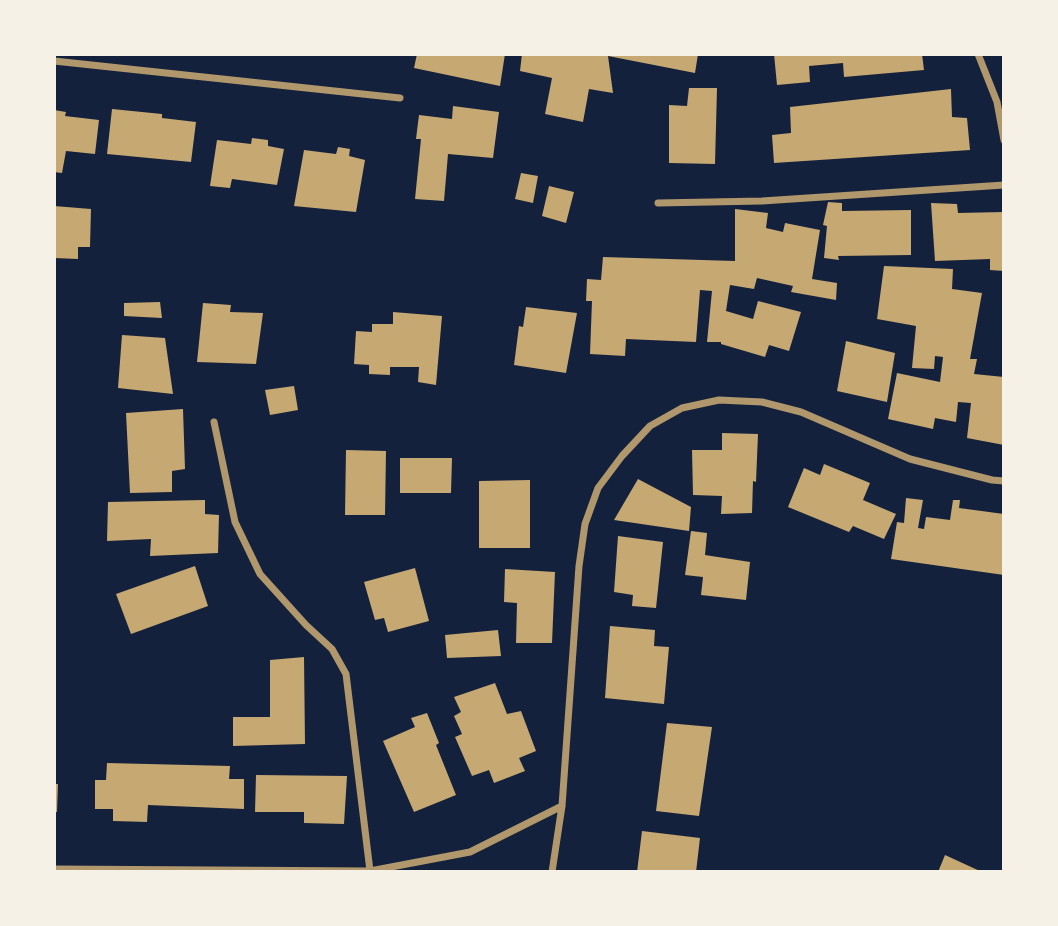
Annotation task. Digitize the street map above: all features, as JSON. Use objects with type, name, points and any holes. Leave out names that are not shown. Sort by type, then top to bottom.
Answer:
[{"type":"street","points":[[978,54],[996,102],[1004,140]]},
{"type":"street","points":[[54,61],[400,97]]},
{"type":"street","points":[[657,203],[762,201],[1004,185]]},
{"type":"street","points":[[552,872],[562,806],[579,566],[585,524],[598,488],[622,456],[650,426],[682,408],[719,400],[762,402],[801,412],[910,459],[1004,481]]},
{"type":"street","points":[[214,422],[235,522],[260,574],[306,625],[332,649],[346,674],[370,871]]},
{"type":"street","points":[[54,869],[370,871],[470,852],[562,806]]},
{"type":"building","points":[[417,54],[505,54],[500,86],[414,68]]},
{"type":"building","points":[[522,54],[698,54],[695,73],[608,56],[613,93],[589,89],[583,122],[545,114],[552,78],[520,71]]},
{"type":"building","points":[[774,54],[922,54],[924,70],[844,77],[843,63],[809,66],[810,82],[777,85]]},
{"type":"building","points":[[689,88],[717,88],[715,164],[669,163],[669,105],[687,106]]},
{"type":"building","points":[[951,89],[952,117],[967,118],[970,150],[774,163],[772,135],[791,133],[790,107]]},
{"type":"building","points":[[453,106],[499,112],[493,158],[448,154],[444,201],[415,199],[421,139],[416,139],[419,115],[452,119]]},
{"type":"building","points":[[112,109],[162,114],[162,118],[196,122],[191,162],[107,154]]},
{"type":"building","points":[[54,110],[66,112],[65,116],[99,120],[95,154],[66,151],[62,173],[54,172]]},
{"type":"building","points":[[252,138],[268,140],[268,146],[284,149],[277,185],[232,179],[230,188],[210,186],[217,140],[251,144]]},
{"type":"building","points":[[338,147],[350,149],[349,156],[365,160],[356,212],[294,206],[304,150],[336,154]]},
{"type":"building","points":[[521,173],[538,176],[533,203],[515,199]]},
{"type":"building","points":[[549,186],[574,192],[566,223],[542,216]]},
{"type":"building","points":[[828,202],[842,203],[842,211],[911,210],[911,255],[838,256],[839,260],[824,258],[827,226],[823,225]]},
{"type":"building","points":[[931,203],[957,204],[958,213],[1004,212],[1004,271],[990,270],[990,259],[935,261]]},
{"type":"building","points":[[54,206],[91,209],[90,247],[78,247],[78,259],[54,258]]},
{"type":"building","points":[[735,209],[768,213],[766,228],[783,232],[785,223],[820,230],[812,279],[837,283],[836,300],[791,292],[793,286],[757,278],[754,289],[730,285],[726,311],[753,319],[758,301],[801,312],[789,351],[769,345],[765,357],[721,342],[707,342],[712,291],[700,290],[696,342],[626,339],[625,356],[590,354],[592,301],[586,301],[587,279],[601,280],[603,257],[735,261]]},
{"type":"building","points":[[884,266],[953,269],[952,289],[982,293],[970,359],[977,359],[974,374],[1004,377],[1004,445],[967,438],[971,403],[958,402],[956,422],[935,418],[933,429],[888,419],[897,373],[940,382],[943,357],[935,356],[934,369],[912,368],[916,326],[877,319]]},
{"type":"building","points":[[160,302],[162,318],[124,316],[124,303]]},
{"type":"building","points":[[203,303],[231,305],[230,312],[263,313],[256,364],[197,362]]},
{"type":"building","points":[[526,307],[577,313],[566,373],[514,365],[519,326],[523,327]]},
{"type":"building","points":[[393,312],[442,316],[436,385],[418,382],[419,367],[390,367],[390,375],[369,374],[369,365],[354,364],[356,331],[372,332],[372,324],[393,324]]},
{"type":"building","points":[[122,335],[165,338],[173,394],[118,388]]},
{"type":"building","points":[[846,341],[895,353],[887,402],[837,391]]},
{"type":"building","points":[[294,386],[298,410],[270,415],[265,390]]},
{"type":"building","points":[[183,409],[185,469],[172,471],[172,492],[130,493],[126,413]]},
{"type":"building","points":[[722,433],[758,434],[752,513],[721,514],[722,496],[693,495],[692,450],[722,450]]},
{"type":"building","points":[[346,450],[386,451],[385,515],[345,515]]},
{"type":"building","points":[[400,458],[452,458],[451,493],[400,493]]},
{"type":"building","points":[[824,464],[870,483],[863,500],[896,514],[884,539],[853,526],[849,532],[788,507],[804,468],[820,475]]},
{"type":"building","points":[[638,479],[691,507],[689,531],[614,520]]},
{"type":"building","points":[[530,480],[530,548],[479,548],[479,481]]},
{"type":"building","points":[[906,498],[923,500],[918,528],[924,529],[926,517],[950,520],[953,500],[960,500],[959,508],[1004,514],[1004,575],[891,559],[897,522],[904,523]]},
{"type":"building","points":[[205,500],[205,514],[219,515],[218,553],[150,556],[151,539],[107,541],[108,502]]},
{"type":"building","points":[[691,531],[707,533],[705,555],[750,562],[746,600],[701,595],[703,577],[685,575]]},
{"type":"building","points":[[618,536],[663,542],[656,608],[632,606],[633,595],[614,592]]},
{"type":"building","points":[[195,566],[208,606],[131,634],[116,594]]},
{"type":"building","points":[[415,568],[429,621],[388,632],[384,618],[375,620],[364,582]]},
{"type":"building","points":[[505,569],[555,572],[552,643],[516,643],[517,603],[504,602]]},
{"type":"building","points":[[610,626],[655,630],[654,646],[669,647],[664,704],[605,698]]},
{"type":"building","points":[[498,630],[501,656],[447,658],[445,635]]},
{"type":"building","points":[[304,657],[305,744],[233,746],[233,717],[270,717],[270,660]]},
{"type":"building","points":[[495,683],[507,714],[521,711],[536,751],[519,758],[525,771],[494,783],[489,770],[472,776],[455,737],[462,734],[454,716],[461,712],[454,697]]},
{"type":"building","points":[[427,713],[439,743],[436,745],[456,795],[414,812],[383,741],[415,727],[411,718]]},
{"type":"building","points":[[667,723],[712,727],[699,816],[656,811]]},
{"type":"building","points":[[107,763],[230,766],[229,779],[244,779],[244,809],[148,805],[147,822],[113,821],[113,809],[95,809],[95,780],[106,780]]},
{"type":"building","points":[[256,775],[347,776],[344,824],[304,823],[304,812],[255,812]]},
{"type":"building","points":[[54,784],[58,784],[57,812],[54,812]]},
{"type":"building","points":[[642,831],[700,838],[696,872],[637,872]]},
{"type":"building","points":[[945,855],[982,872],[938,872]]}]
